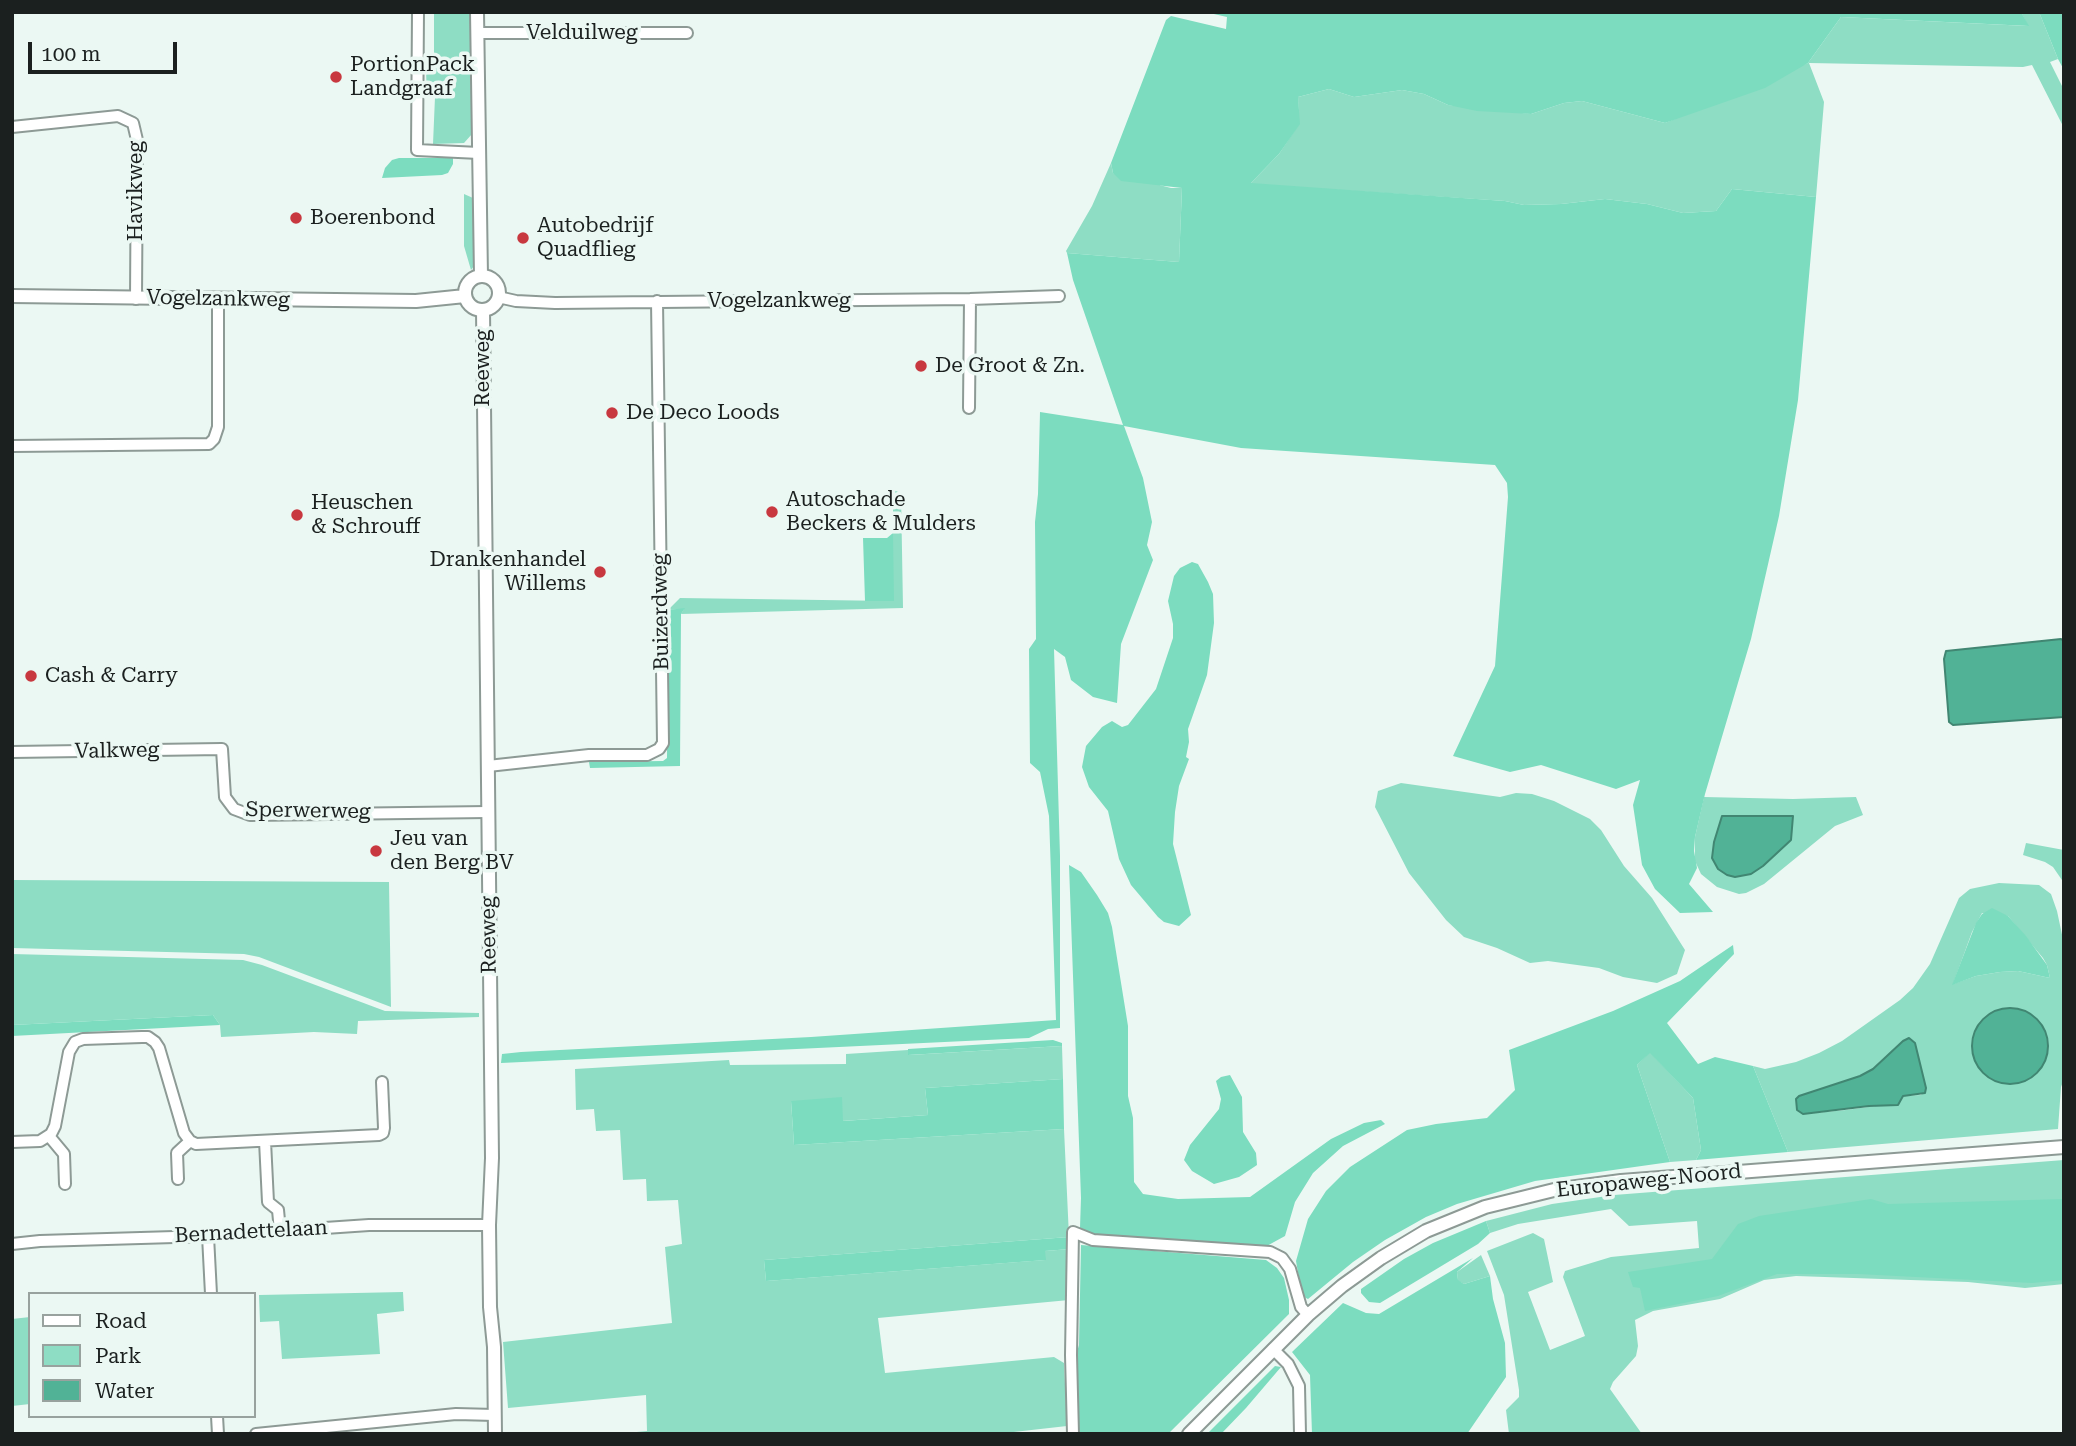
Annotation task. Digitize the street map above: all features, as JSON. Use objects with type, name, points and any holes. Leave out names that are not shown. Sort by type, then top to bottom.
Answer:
[{"type":"street","points":[[418,12],[417,150],[479,153]]},
{"type":"street","points":[[477,12],[481,276]]},
{"type":"street","name":"Velduilweg","points":[[478,33],[687,33]]},
{"type":"street","name":"Havikweg","points":[[12,127],[118,116],[133,123],[137,140],[136,299]]},
{"type":"street","points":[[481,276],[495,282],[498,297],[491,307],[483,310],[470,305],[465,296],[467,285],[475,277],[481,276]]},
{"type":"street","name":"Vogelzankweg","points":[[12,296],[416,301],[465,296]]},
{"type":"street","name":"Vogelzankweg","points":[[498,297],[539,302],[1059,296]]},
{"type":"street","points":[[12,446],[205,445],[212,441],[218,427],[218,299]]},
{"type":"street","points":[[969,408],[970,299]]},
{"type":"street","name":"Buizerdweg","points":[[488,766],[589,755],[647,755],[659,749],[663,743],[657,301]]},
{"type":"street","name":"Reeweg","points":[[483,310],[492,1158],[489,1225],[495,1434]]},
{"type":"street","name":"Valkweg","points":[[12,752],[222,750]]},
{"type":"street","name":"Sperwerweg","points":[[222,750],[225,797],[240,813],[488,812]]},
{"type":"street","points":[[12,1142],[40,1141],[49,1136],[55,1126],[69,1052],[75,1042],[83,1039],[152,1039],[159,1048],[184,1133],[190,1140],[201,1144],[379,1135],[384,1128],[382,1082]]},
{"type":"street","points":[[49,1136],[64,1154],[65,1184]]},
{"type":"street","points":[[178,1179],[177,1153],[190,1140]]},
{"type":"street","points":[[265,1141],[268,1202],[278,1210],[279,1231]]},
{"type":"street","name":"Europaweg-Noord","points":[[1189,1434],[1308,1315],[1361,1272],[1426,1231],[1475,1211],[1519,1198],[1620,1181],[2064,1147]]},
{"type":"street","name":"Bernadettelaan","points":[[12,1244],[208,1236],[369,1225],[489,1225]]},
{"type":"street","points":[[1073,1434],[1073,1232],[1093,1240],[1270,1252],[1282,1258],[1290,1269],[1301,1307],[1308,1315]]},
{"type":"street","points":[[208,1236],[211,1292]]},
{"type":"street","points":[[1273,1349],[1288,1364],[1299,1386],[1300,1434]]},
{"type":"street","points":[[256,1434],[456,1414],[495,1415]]},
{"type":"green space","points":[[434,12],[471,12],[472,134],[464,143],[433,144],[435,97],[427,97],[426,70],[434,69]]},
{"type":"green space","points":[[2021,12],[2039,12],[2058,59],[2050,62],[2064,90],[2064,128],[2032,65],[1809,63],[1824,102],[1816,197],[1732,189],[1716,211],[1683,213],[1647,204],[1605,199],[1524,205],[1505,201],[1250,184],[1279,154],[1299,124],[1298,97],[1329,89],[1354,97],[1402,90],[1424,94],[1448,105],[1531,114],[1564,103],[1582,101],[1665,123],[1808,63],[1841,17],[2028,26]]},
{"type":"green space","points":[[1111,163],[1113,173],[1171,188],[1182,188],[1179,262],[1067,253]]},
{"type":"green space","points":[[464,194],[473,198],[474,266],[471,270],[464,246]]},
{"type":"green space","points":[[893,490],[901,493],[903,608],[681,614],[684,609],[668,610],[680,598],[893,601]]},
{"type":"green space","points":[[1401,783],[1500,797],[1516,793],[1532,794],[1554,801],[1590,819],[1601,830],[1624,866],[1652,898],[1685,950],[1677,974],[1657,983],[1623,977],[1599,968],[1548,961],[1530,963],[1464,937],[1446,920],[1409,873],[1375,807],[1378,791]]},
{"type":"green space","points":[[1704,797],[1856,797],[1863,815],[1835,826],[1764,884],[1739,894],[1717,887],[1701,874],[1695,861],[1695,837]],"holes":[[[1722,816],[1778,852],[1751,874],[1735,877],[1727,875],[1718,869],[1712,858]]]},
{"type":"green space","points":[[2026,843],[2064,850],[2064,883],[2053,867],[2023,855]]},
{"type":"green space","points":[[12,880],[389,882],[391,1007],[259,957],[244,954],[12,948]]},
{"type":"green space","points":[[1999,883],[2039,885],[2051,894],[2064,944],[2064,1079],[2058,1129],[1788,1152],[1753,1066],[1765,1069],[1819,1053],[1842,1041],[1900,1000],[1913,988],[1930,964],[1959,898],[1970,889]],"holes":[[[1982,913],[2008,916],[2043,958],[2050,978],[2018,971],[2000,972],[1953,984]],[[1903,1041],[1915,1043],[1926,1088],[1921,1095],[1903,1096],[1883,1105],[1846,1110],[1804,1114],[1797,1110],[1796,1099],[1799,1096],[1860,1076],[1873,1069]]]},
{"type":"green space","points":[[12,954],[243,960],[385,1011],[479,1013],[479,1017],[358,1021],[357,1034],[314,1032],[221,1037],[220,1025],[213,1015],[12,1025]]},
{"type":"green space","points":[[1062,1046],[1063,1079],[925,1088],[928,1115],[842,1121],[791,1101],[794,1145],[1064,1129],[1069,1237],[764,1260],[766,1281],[1045,1260],[1045,1251],[1070,1249],[1069,1300],[878,1318],[885,1373],[1054,1357],[1064,1363],[1067,1426],[996,1434],[616,1434],[647,1431],[646,1395],[508,1408],[503,1342],[672,1323],[665,1247],[682,1244],[678,1200],[647,1201],[646,1179],[623,1180],[620,1130],[596,1131],[594,1109],[576,1110],[575,1069],[729,1060],[730,1065],[846,1064],[846,1054],[908,1050],[909,1055]]},
{"type":"green space","points":[[1650,1052],[1693,1098],[1701,1150],[1696,1160],[1670,1162],[1637,1065]]},
{"type":"green space","points":[[2064,1160],[2064,1284],[2025,1288],[1968,1282],[1796,1276],[1764,1280],[1720,1299],[1653,1311],[1635,1320],[1638,1346],[1636,1356],[1610,1389],[1642,1434],[1509,1434],[1506,1410],[1519,1397],[1519,1390],[1504,1295],[1487,1251],[1533,1233],[1544,1239],[1553,1282],[1528,1292],[1550,1350],[1585,1336],[1563,1277],[1565,1271],[1611,1257],[1699,1248],[1697,1221],[1629,1226],[1611,1209],[1518,1224],[1490,1233],[1486,1221],[1552,1204],[1614,1195]]},
{"type":"green space","points":[[1481,1255],[1490,1276],[1464,1284],[1458,1281],[1457,1272]]},
{"type":"green space","points":[[403,1292],[404,1311],[377,1314],[380,1354],[282,1359],[279,1321],[260,1322],[259,1295]]},
{"type":"green space","points":[[28,1317],[28,1404],[12,1406],[12,1319]]},
{"type":"shaded area","points":[[1205,12],[2021,12],[2029,26],[1841,17],[1808,63],[1765,88],[1665,123],[1582,101],[1564,103],[1531,114],[1477,111],[1402,90],[1354,97],[1329,89],[1298,97],[1300,124],[1279,154],[1251,183],[1505,201],[1524,205],[1605,199],[1647,204],[1683,213],[1716,211],[1732,189],[1816,197],[1798,400],[1779,516],[1751,639],[1695,837],[1697,868],[1689,884],[1713,912],[1680,913],[1655,889],[1642,865],[1633,805],[1640,780],[1616,789],[1541,765],[1510,772],[1453,756],[1495,666],[1508,497],[1507,483],[1495,465],[1241,448],[1124,426],[1143,478],[1152,522],[1147,545],[1153,560],[1121,644],[1117,703],[1093,697],[1071,680],[1065,657],[1054,649],[1060,856],[1060,1028],[1048,1029],[1029,1038],[501,1063],[502,1054],[521,1052],[811,1037],[1056,1020],[1049,816],[1040,772],[1030,763],[1029,649],[1036,639],[1035,522],[1040,412],[1123,425],[1073,280],[1067,253],[1179,262],[1182,188],[1121,181],[1113,173],[1111,163],[1166,20],[1171,16],[1226,29],[1227,17]]},
{"type":"shaded area","points":[[2039,12],[2063,12],[2064,70],[2058,59]]},
{"type":"shaded area","points":[[453,158],[453,164],[448,173],[442,175],[382,178],[385,168],[392,160]]},
{"type":"shaded area","points":[[893,533],[894,601],[865,601],[863,538],[887,538]]},
{"type":"shaded area","points":[[1192,562],[1198,564],[1213,594],[1214,623],[1207,675],[1188,729],[1186,757],[1189,759],[1179,786],[1175,812],[1173,844],[1191,915],[1179,926],[1164,922],[1158,917],[1131,885],[1119,859],[1108,811],[1089,787],[1082,767],[1086,746],[1102,727],[1112,721],[1122,727],[1128,725],[1156,689],[1173,638],[1168,601],[1174,576],[1180,568]]},
{"type":"shaded area","points":[[685,608],[681,614],[680,766],[590,768],[589,762],[663,761],[667,758],[668,610]]},
{"type":"shaded area","points":[[1069,865],[1081,872],[1097,895],[1108,913],[1112,927],[1128,1026],[1128,1096],[1133,1118],[1134,1182],[1143,1194],[1178,1199],[1250,1197],[1331,1139],[1364,1123],[1381,1120],[1385,1124],[1343,1146],[1313,1173],[1295,1202],[1285,1236],[1265,1247],[1094,1237],[1080,1228]]},
{"type":"shaded area","points":[[1992,908],[2008,916],[2026,936],[2047,965],[2050,978],[2018,971],[2000,972],[1976,976],[1952,985],[1976,923],[1982,914]]},
{"type":"shaded area","points":[[1733,945],[1734,954],[1667,1023],[1698,1064],[1715,1057],[1753,1066],[1788,1152],[1696,1160],[1701,1150],[1693,1098],[1650,1053],[1637,1065],[1670,1162],[1535,1181],[1457,1204],[1426,1217],[1385,1240],[1308,1299],[1302,1296],[1296,1261],[1308,1219],[1326,1191],[1350,1167],[1407,1130],[1487,1118],[1515,1090],[1509,1050],[1613,1011],[1680,981]]},
{"type":"shaded area","points":[[213,1015],[220,1025],[12,1036],[12,1025]]},
{"type":"shaded area","points":[[1053,1040],[1062,1043],[1062,1046],[908,1055],[908,1049]]},
{"type":"shaded area","points":[[1230,1075],[1242,1097],[1243,1132],[1256,1153],[1257,1165],[1239,1177],[1214,1184],[1192,1171],[1184,1160],[1190,1145],[1219,1109],[1221,1099],[1216,1081]]},
{"type":"shaded area","points":[[1063,1079],[1064,1129],[794,1145],[791,1101],[842,1097],[843,1121],[928,1115],[925,1088]]},
{"type":"shaded area","points":[[1871,1199],[1888,1204],[2064,1199],[2064,1280],[2032,1283],[1858,1274],[1777,1274],[1718,1296],[1645,1311],[1640,1288],[1633,1287],[1628,1272],[1712,1259],[1738,1224],[1759,1216]]},
{"type":"shaded area","points":[[1486,1221],[1490,1233],[1478,1244],[1380,1303],[1369,1302],[1361,1293],[1361,1289],[1404,1259],[1433,1243]]},
{"type":"shaded area","points":[[1069,1237],[1070,1249],[1045,1251],[1046,1260],[766,1281],[764,1260]]},
{"type":"shaded area","points":[[1081,1245],[1266,1260],[1277,1268],[1284,1278],[1289,1314],[1168,1434],[1076,1434],[1075,1359],[1079,1345]]},
{"type":"shaded area","points":[[1473,1258],[1457,1272],[1458,1280],[1464,1284],[1490,1276],[1505,1343],[1506,1377],[1467,1434],[1312,1434],[1310,1375],[1292,1352],[1343,1303],[1366,1313],[1379,1314]]},
{"type":"shaded area","points":[[1275,1366],[1281,1367],[1221,1434],[1207,1434]]},
{"type":"water","points":[[2061,639],[2064,641],[2064,717],[1953,725],[1949,722],[1944,659],[1946,651]]},
{"type":"water","points":[[1722,816],[1793,816],[1791,840],[1751,874],[1735,877],[1727,875],[1718,869],[1712,858]]},
{"type":"water","points":[[2010,1008],[2024,1011],[2037,1019],[2045,1032],[2048,1046],[2045,1060],[2037,1073],[2024,1081],[2010,1084],[1996,1081],[1983,1073],[1975,1060],[1972,1046],[1975,1032],[1983,1019],[1996,1011]]},
{"type":"water","points":[[1909,1038],[1915,1043],[1925,1093],[1903,1096],[1898,1105],[1803,1114],[1797,1110],[1796,1099],[1799,1096],[1860,1076],[1873,1069]]},
{"type":"place","name":"PortionPack Landgraaf","points":[[336,77]]},
{"type":"place","name":"Boerenbond","points":[[296,218]]},
{"type":"place","name":"Autobedrijf Quadflieg","points":[[523,238]]},
{"type":"place","name":"De Groot & Zn.","points":[[921,366]]},
{"type":"place","name":"De Deco Loods","points":[[612,413]]},
{"type":"place","name":"Autoschade Beckers & Mulders","points":[[772,512]]},
{"type":"place","name":"Heuschen & Schrouff","points":[[297,515]]},
{"type":"place","name":"Drankenhandel Willems","points":[[600,572]]},
{"type":"place","name":"Cash & Carry","points":[[31,676]]},
{"type":"place","name":"Jeu van den Berg BV","points":[[376,851]]}]
